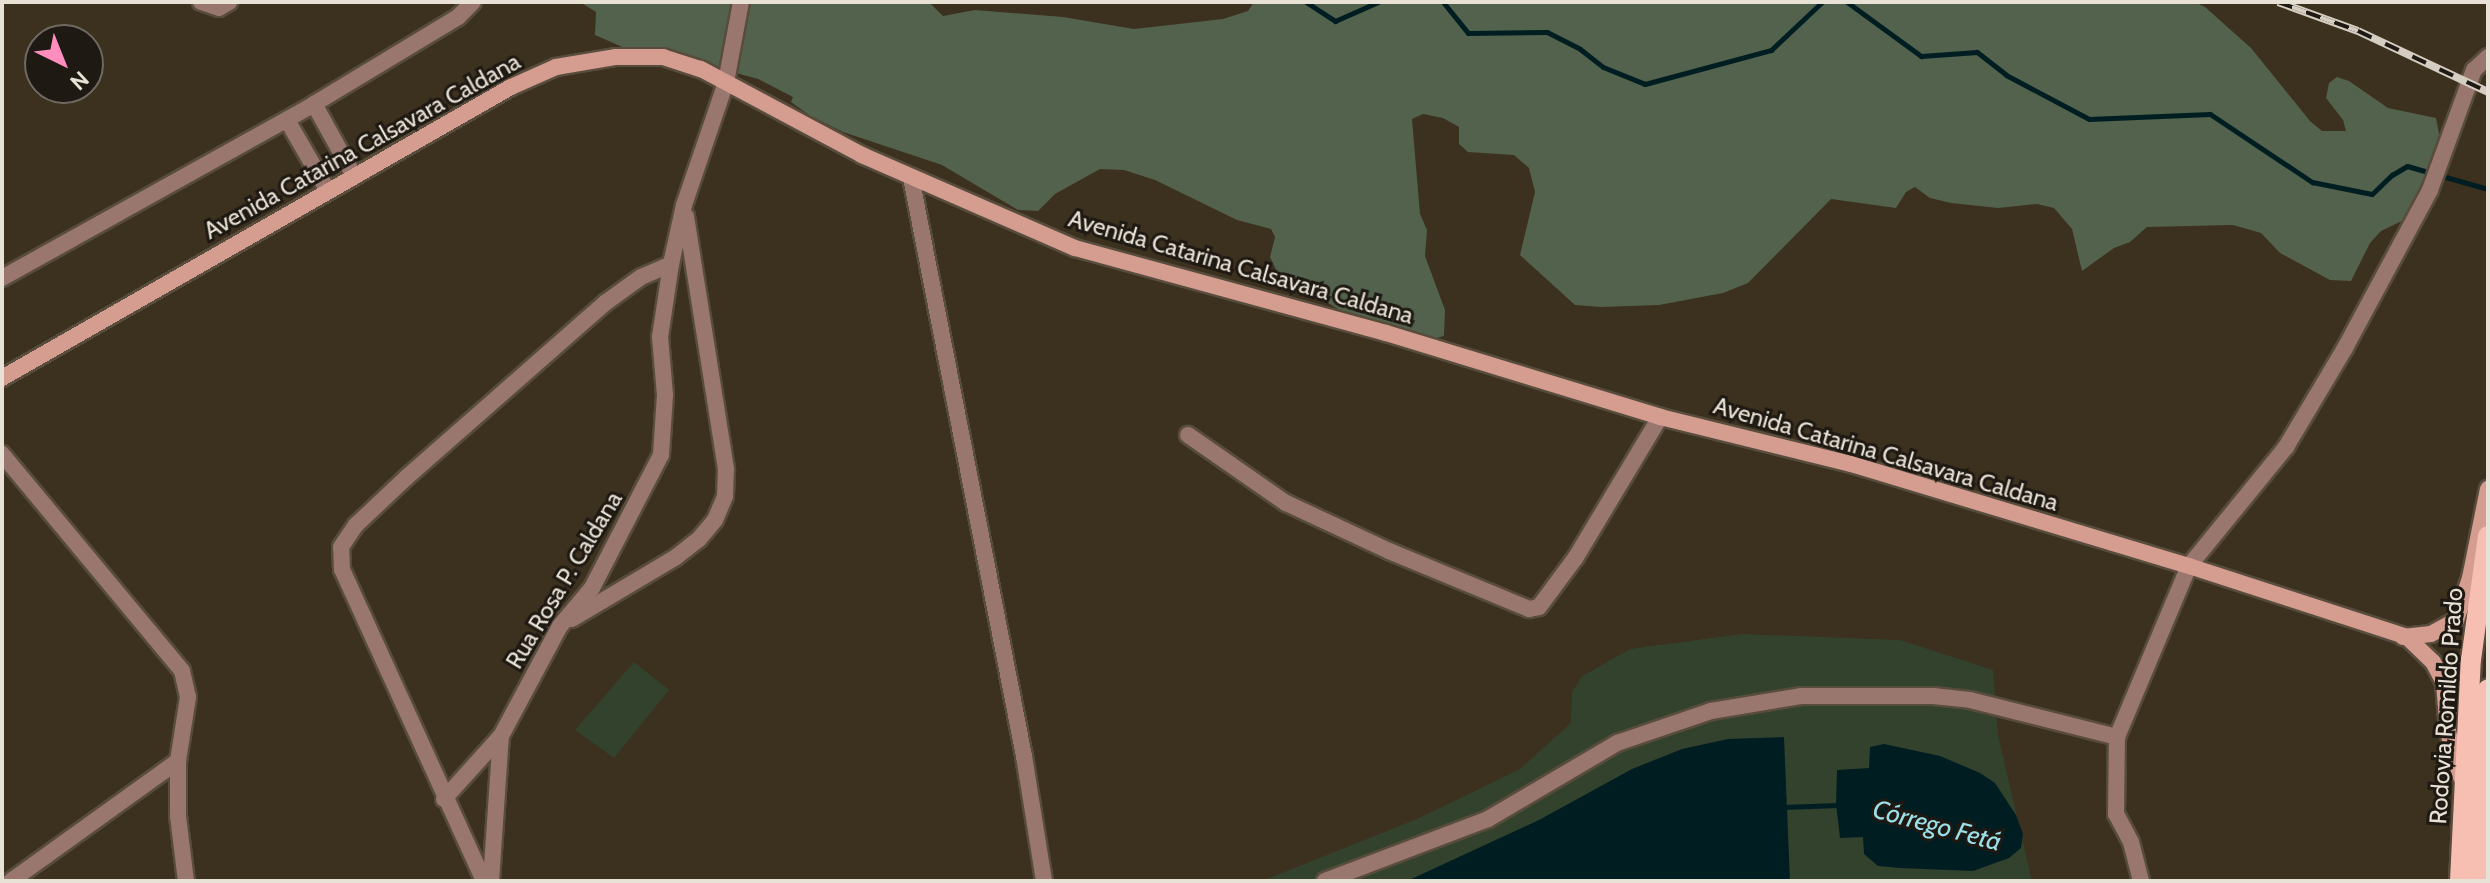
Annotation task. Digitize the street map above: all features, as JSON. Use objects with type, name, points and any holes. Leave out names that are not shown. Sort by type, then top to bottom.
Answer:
[{"type":"main road","name":"Rodovia Romildo Prado","points":[[2460,881],[2472,645],[2488,536]]},
{"type":"main road","name":"Rodovia Romildo Prado","points":[[2478,881],[2488,689]]},
{"type":"street","points":[[201,2],[219,8],[229,2]]},
{"type":"street","points":[[2,278],[287,120],[458,17],[473,2]]},
{"type":"street","name":"Rua Rosa P. Caldana","points":[[444,799],[501,736],[560,626],[592,588],[661,455],[665,395],[660,337],[671,264],[684,205],[726,82],[741,2]]},
{"type":"street","name":"Avenida Catarina Calsavara Caldana","points":[[2,378],[511,87],[556,67],[616,57],[663,57],[701,69],[862,155],[1075,248],[1371,329],[1660,417],[1851,464],[2189,566],[2403,637]]},
{"type":"street","points":[[2141,881],[2131,842],[2116,814],[2117,737],[2189,566],[2286,447],[2373,298],[2430,190],[2474,70],[2488,57]]},
{"type":"street","points":[[314,104],[354,176]]},
{"type":"street","points":[[287,120],[328,191]]},
{"type":"street","points":[[911,177],[1024,756],[1044,881]]},
{"type":"street","points":[[560,626],[687,548],[715,520],[725,496],[726,469],[684,205]]},
{"type":"street","points":[[484,881],[342,570],[341,547],[356,525],[407,477],[605,303],[641,277],[671,264]]},
{"type":"street","points":[[1188,435],[1286,503],[1389,551],[1529,609],[1539,607],[1576,557],[1660,417]]},
{"type":"street","points":[[2,454],[182,671],[188,697],[178,761],[178,816],[186,881]]},
{"type":"street","points":[[2403,637],[2431,634],[2456,620],[2470,578],[2488,489]]},
{"type":"street","points":[[2403,637],[2425,652],[2444,683],[2448,732],[2465,790]]},
{"type":"street","points":[[1325,881],[1488,819],[1617,743],[1711,711],[1802,696],[1933,696],[1970,700],[2117,737]]},
{"type":"street","points":[[491,881],[501,736]]},
{"type":"street","points":[[11,881],[178,761]]},
{"type":"green space","points":[[580,2],[929,2],[943,16],[975,10],[1063,17],[1134,29],[1223,19],[1248,11],[1254,2],[2195,2],[2205,7],[2251,48],[2310,121],[2322,131],[2346,131],[2343,120],[2326,98],[2329,83],[2337,77],[2349,81],[2388,108],[2436,118],[2440,139],[2431,179],[2404,220],[2381,231],[2370,243],[2351,281],[2330,280],[2280,253],[2261,233],[2233,225],[2147,227],[2130,242],[2114,248],[2082,271],[2072,229],[2054,208],[2037,204],[1998,208],[1951,203],[1930,198],[1915,187],[1906,192],[1896,208],[1831,199],[1748,283],[1723,293],[1659,305],[1601,307],[1575,305],[1520,255],[1535,192],[1529,168],[1514,155],[1468,152],[1459,144],[1459,127],[1443,118],[1423,114],[1412,119],[1420,214],[1427,230],[1425,256],[1445,310],[1444,336],[1403,347],[1383,343],[1367,334],[1338,309],[1277,272],[1270,257],[1275,237],[1271,229],[1237,220],[1155,180],[1124,170],[1100,169],[1055,194],[1038,211],[1018,210],[942,165],[843,132],[809,115],[791,102],[793,97],[758,79],[703,64],[652,60],[595,35],[596,12]]},
{"type":"green space","points":[[1742,634],[1900,640],[1993,670],[1998,735],[2032,881],[1262,881],[1417,819],[1520,769],[1571,723],[1572,693],[1581,677],[1630,649]]},
{"type":"green space","points":[[634,662],[669,690],[614,758],[575,730]]},
{"type":"water","points":[[1784,737],[1790,881],[1407,881],[1539,820],[1632,769],[1682,749],[1728,739]]},
{"type":"water","points":[[1884,744],[1940,756],[1995,783],[2016,815],[2023,834],[2021,848],[2009,858],[1973,871],[1900,868],[1878,866],[1864,854],[1863,837],[1840,838],[1836,804],[1837,770],[1869,768],[1870,747]]},
{"type":"waterway","points":[[1306,2],[1335,21],[1378,2]]},
{"type":"waterway","points":[[1443,2],[1468,33],[1547,32],[1580,49],[1603,67],[1645,84],[1771,50],[1822,2]]},
{"type":"waterway","points":[[1847,2],[1921,56],[1977,52],[2006,75],[2089,119],[2210,114],[2312,182],[2372,194],[2407,166],[2488,189]]},
{"type":"waterway","name":"Córrego Fetá","points":[[1782,807],[1839,805]]},
{"type":"railway","points":[[2278,2],[2358,31],[2488,92]]}]
